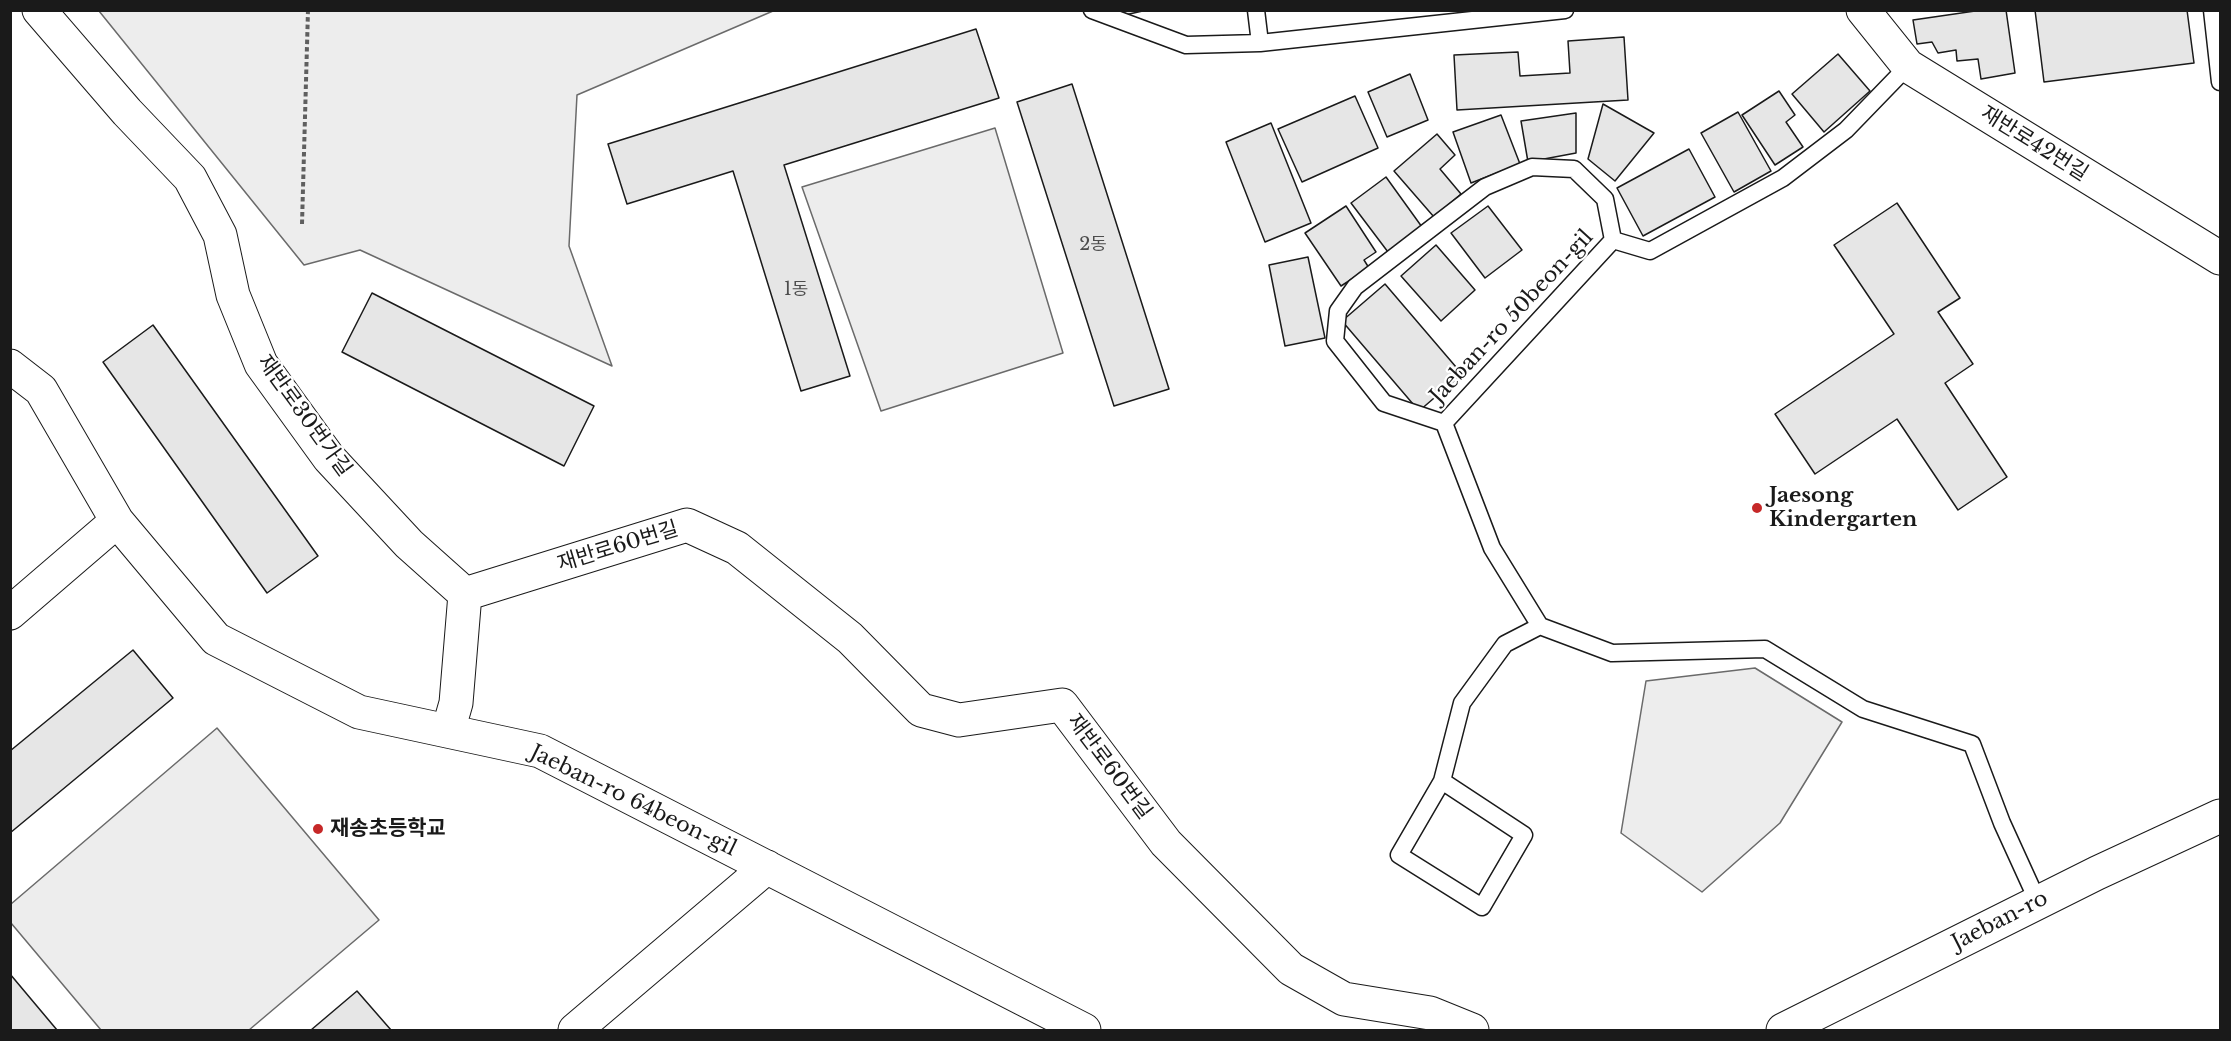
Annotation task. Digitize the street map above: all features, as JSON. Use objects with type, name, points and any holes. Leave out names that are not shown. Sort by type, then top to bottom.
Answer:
[{"type":"street","name":"재반로30번가길","points":[[39,10],[127,112],[190,178],[220,235],[232,294],[261,364],[329,458],[409,543],[465,594]]},
{"type":"street","name":"재반로42번길","points":[[1863,10],[1908,66],[2220,258]]},
{"type":"street","name":"Jaeban-ro 64beon-gil","points":[[10,366],[41,390],[117,521],[216,639],[359,712],[540,751],[1075,1029]]},
{"type":"street","points":[[10,613],[117,521]]},
{"type":"street","name":"재반로60번길","points":[[465,594],[687,525],[737,548],[850,638],[921,710],[959,720],[1062,705],[1166,843],[1291,969],[1344,999],[1430,1013],[1472,1030]]},
{"type":"street","points":[[448,731],[456,703],[465,594]]},
{"type":"street","name":"Jaeban-ro","points":[[1783,1030],[2038,902],[2220,816]]},
{"type":"street","points":[[575,1030],[766,867]]},
{"type":"lane","points":[[1092,10],[1186,45],[1260,43],[1565,10]]},
{"type":"lane","points":[[1256,10],[1260,43]]},
{"type":"lane","points":[[2212,10],[2220,82]]},
{"type":"lane","name":"Jaeban-ro 50beon-gil","points":[[1612,240],[1650,251],[1783,178],[1846,130],[1908,66]]},
{"type":"lane","name":"Jaeban-ro 50beon-gil","points":[[1444,423],[1384,403],[1335,341],[1338,311],[1355,288],[1485,187],[1532,167],[1574,169],[1605,199],[1612,240]]},
{"type":"lane","name":"Jaeban-ro 50beon-gil","points":[[1444,423],[1612,240]]},
{"type":"lane","name":"Jaeban-ro 50beon-gil","points":[[1444,423],[1491,548],[1540,626]]},
{"type":"lane","points":[[1442,781],[1524,835],[1482,907],[1399,855],[1442,781],[1462,703],[1505,644],[1540,626],[1612,653],[1765,649],[1863,709],[1972,744],[2002,823],[2038,902]]},
{"type":"path","points":[[302,224],[308,10]]},
{"type":"shaded area","points":[[99,11],[773,11],[577,95],[569,246],[612,366],[360,250],[304,265]]},
{"type":"shaded area","points":[[995,128],[1063,353],[881,411],[802,187]]},
{"type":"shaded area","points":[[1755,668],[1842,722],[1780,823],[1702,892],[1621,833],[1646,681]]},
{"type":"shaded area","points":[[217,728],[379,920],[249,1030],[101,1030],[11,923],[11,904]]},
{"type":"building","points":[[1124,10],[1147,10],[1125,15]]},
{"type":"building","points":[[1982,10],[2006,10],[2015,73],[1981,79],[1978,59],[1957,61],[1956,50],[1938,53],[1932,42],[1917,44],[1913,20]]},
{"type":"building","points":[[2035,10],[2187,10],[2194,63],[2044,82]]},
{"type":"building","points":[[976,29],[999,98],[784,165],[850,376],[801,391],[733,171],[627,204],[608,144]]},
{"type":"building","points":[[1624,37],[1628,100],[1457,110],[1454,55],[1518,52],[1520,76],[1570,73],[1568,41]]},
{"type":"building","points":[[1838,54],[1870,91],[1824,132],[1792,94]]},
{"type":"building","points":[[1410,74],[1428,120],[1387,137],[1368,92]]},
{"type":"building","points":[[1072,84],[1169,389],[1114,406],[1017,102]]},
{"type":"building","points":[[1779,91],[1795,115],[1786,122],[1803,147],[1775,165],[1742,115]]},
{"type":"building","points":[[1355,96],[1378,148],[1302,182],[1278,129]]},
{"type":"building","points":[[1603,104],[1654,133],[1615,181],[1588,159]]},
{"type":"building","points":[[1738,112],[1771,171],[1734,192],[1701,133]]},
{"type":"building","points":[[1576,113],[1576,153],[1528,162],[1521,121]]},
{"type":"building","points":[[1501,115],[1520,164],[1471,183],[1453,132]]},
{"type":"building","points":[[1271,123],[1311,223],[1265,242],[1226,142]]},
{"type":"building","points":[[1437,134],[1455,155],[1440,169],[1461,194],[1434,217],[1394,171]]},
{"type":"building","points":[[1689,149],[1715,197],[1643,236],[1617,188]]},
{"type":"building","points":[[1386,177],[1422,227],[1388,252],[1351,203]]},
{"type":"building","points":[[1897,203],[1960,298],[1938,312],[1973,364],[1945,383],[2007,477],[1958,510],[1897,419],[1815,474],[1775,414],[1894,334],[1834,245]]},
{"type":"building","points":[[1346,206],[1376,252],[1364,260],[1369,268],[1341,286],[1305,233]]},
{"type":"building","points":[[1488,206],[1522,250],[1485,278],[1451,233]]},
{"type":"building","points":[[1436,245],[1475,290],[1441,321],[1401,276]]},
{"type":"building","points":[[1308,257],[1325,338],[1285,346],[1269,265]]},
{"type":"building","points":[[1385,284],[1462,374],[1419,411],[1342,321]]},
{"type":"building","points":[[372,293],[594,406],[564,466],[342,352]]},
{"type":"building","points":[[153,325],[318,556],[267,593],[103,362]]},
{"type":"building","points":[[133,650],[173,698],[10,833],[10,751]]},
{"type":"building","points":[[10,974],[57,1030],[10,1030]]},
{"type":"building","points":[[357,991],[391,1030],[311,1030]]},
{"type":"place","name":"Jaesong Kindergarten","points":[[1757,508]]},
{"type":"place","name":"재송초등학교","points":[[318,829]]}]
